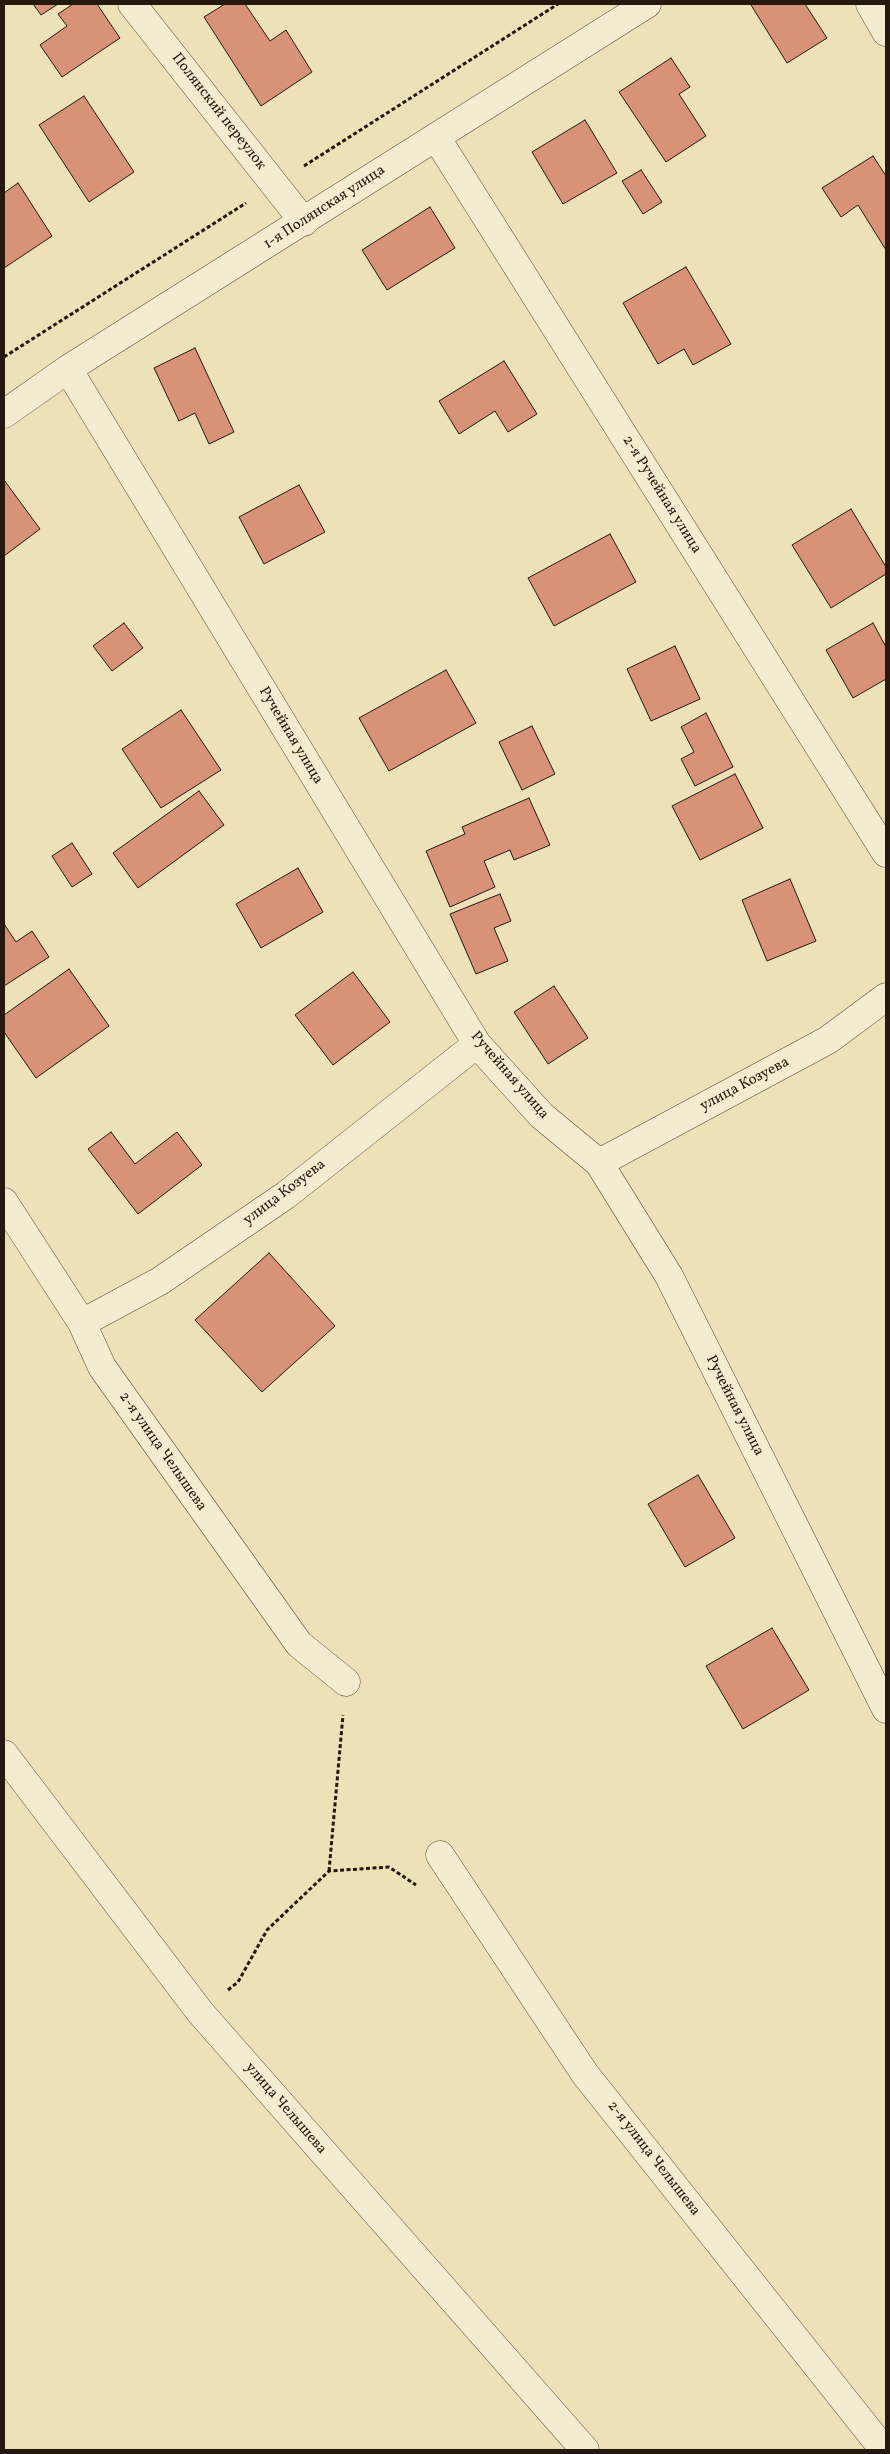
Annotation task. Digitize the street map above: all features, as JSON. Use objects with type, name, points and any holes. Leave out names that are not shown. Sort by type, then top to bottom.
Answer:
[{"type":"street","name":"Полянский переулок","points":[[132,4],[304,222]]},
{"type":"street","name":"1-я Полянская улица","points":[[4,414],[68,369],[304,222],[647,4]]},
{"type":"street","points":[[870,4],[886,32]]},
{"type":"street","name":"2-я Ручейная улица","points":[[436,137],[886,853]]},
{"type":"street","name":"Ручейная улица","points":[[68,369],[476,1044],[542,1116],[598,1163],[669,1276],[886,1709]]},
{"type":"street","name":"улица Козуева","points":[[598,1163],[828,1040],[886,997]]},
{"type":"street","name":"улица Козуева","points":[[82,1323],[160,1281],[286,1195],[476,1044]]},
{"type":"street","name":"2-я улица Челышева","points":[[4,1202],[82,1323],[102,1368],[299,1644],[346,1682]]},
{"type":"street","name":"улица Челышева","points":[[4,1754],[200,2012],[585,2450]]},
{"type":"street","name":"2-я улица Челышева","points":[[440,1855],[586,2074],[884,2450]]},
{"type":"path","points":[[329,1871],[346,1682]]},
{"type":"path","points":[[200,2012],[238,1982],[268,1930],[329,1871],[389,1867],[421,1888]]},
{"type":"building","points":[[33,4],[58,4],[41,15]]},
{"type":"building","points":[[73,4],[97,4],[120,38],[62,77],[40,45],[67,26],[58,14]]},
{"type":"building","points":[[225,4],[245,4],[270,41],[286,30],[312,72],[261,106],[204,17]]},
{"type":"building","points":[[805,4],[827,38],[787,63],[751,5]]},
{"type":"building","points":[[671,58],[690,87],[679,94],[706,136],[666,162],[619,92]]},
{"type":"building","points":[[84,96],[134,172],[89,202],[39,125]]},
{"type":"building","points":[[585,120],[617,173],[563,204],[532,152]]},
{"type":"building","points":[[873,156],[886,176],[886,250],[858,205],[841,217],[822,188]]},
{"type":"building","points":[[641,170],[662,202],[643,214],[622,181]]},
{"type":"building","points":[[18,183],[52,236],[4,268],[4,193]]},
{"type":"building","points":[[430,207],[455,248],[387,290],[362,250]]},
{"type":"building","points":[[686,267],[731,344],[693,365],[684,349],[658,364],[623,303]]},
{"type":"building","points":[[195,348],[234,432],[209,444],[195,413],[179,421],[154,368]]},
{"type":"building","points":[[504,361],[537,414],[508,432],[495,411],[459,434],[439,401]]},
{"type":"building","points":[[4,480],[40,529],[4,556]]},
{"type":"building","points":[[299,485],[325,532],[264,564],[239,517]]},
{"type":"building","points":[[851,509],[886,567],[886,574],[831,608],[792,545]]},
{"type":"building","points":[[610,534],[636,582],[554,626],[528,578]]},
{"type":"building","points":[[124,623],[143,648],[112,671],[93,646]]},
{"type":"building","points":[[873,623],[886,647],[886,679],[853,698],[826,650]]},
{"type":"building","points":[[675,646],[700,699],[651,721],[627,669]]},
{"type":"building","points":[[446,670],[476,723],[389,771],[359,718]]},
{"type":"building","points":[[181,710],[221,770],[161,808],[122,749]]},
{"type":"building","points":[[706,713],[733,767],[695,786],[681,759],[694,752],[681,727]]},
{"type":"building","points":[[532,726],[555,774],[522,790],[499,742]]},
{"type":"building","points":[[735,774],[763,828],[700,860],[672,806]]},
{"type":"building","points":[[199,791],[224,825],[138,888],[113,853]]},
{"type":"building","points":[[529,798],[550,845],[514,860],[510,850],[484,861],[495,887],[450,907],[426,851],[465,834],[462,827]]},
{"type":"building","points":[[72,843],[92,874],[72,887],[52,856]]},
{"type":"building","points":[[298,868],[323,912],[261,948],[236,904]]},
{"type":"building","points":[[790,879],[816,941],[767,961],[742,900]]},
{"type":"building","points":[[500,894],[511,921],[494,928],[508,961],[476,974],[450,914]]},
{"type":"building","points":[[4,924],[16,942],[32,931],[49,957],[4,986]]},
{"type":"building","points":[[69,969],[109,1026],[36,1078],[4,1032],[4,1015]]},
{"type":"building","points":[[353,972],[390,1022],[333,1065],[295,1015]]},
{"type":"building","points":[[554,986],[588,1038],[548,1064],[514,1012]]},
{"type":"building","points":[[111,1132],[135,1164],[177,1132],[202,1165],[138,1214],[88,1149]]},
{"type":"building","points":[[269,1253],[335,1326],[262,1392],[195,1320]]},
{"type":"building","points":[[698,1475],[735,1538],[685,1567],[648,1504]]},
{"type":"building","points":[[772,1628],[809,1690],[743,1729],[706,1666]]}]
